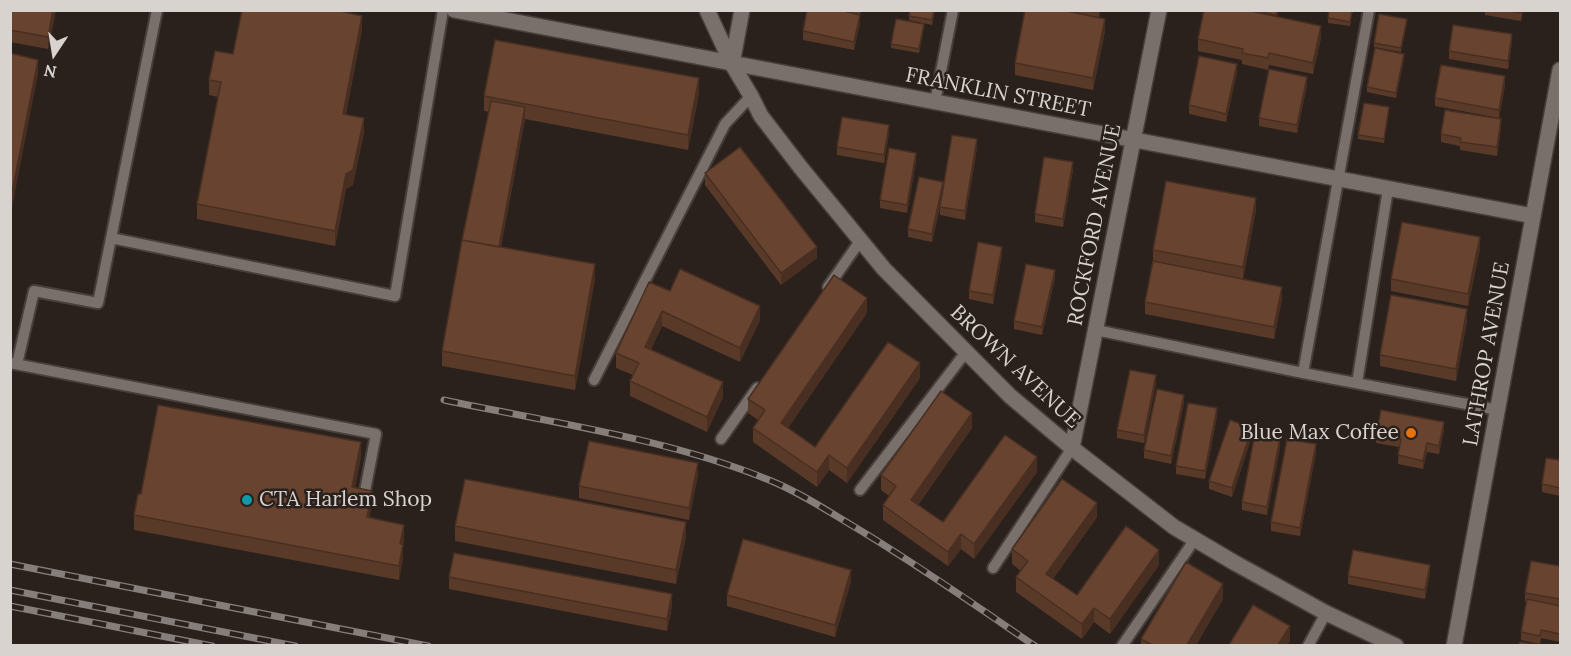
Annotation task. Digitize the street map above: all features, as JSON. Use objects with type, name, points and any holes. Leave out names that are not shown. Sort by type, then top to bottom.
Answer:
[{"type":"street","name":"FRANKLIN STREET","points":[[454,10],[1533,216]]},
{"type":"street","name":"BROWN AVENUE","points":[[707,10],[732,64],[767,125],[884,269],[1010,396],[1072,448],[1174,527],[1326,613],[1396,645]]},
{"type":"street","points":[[732,64],[742,10]]},
{"type":"street","name":"ROCKFORD AVENUE","points":[[1072,448],[1159,10]]},
{"type":"street","name":"LATHROP AVENUE","points":[[1454,645],[1560,70]]},
{"type":"lane","points":[[157,10],[98,303],[34,291],[14,363],[376,434],[363,504]]},
{"type":"lane","points":[[111,238],[395,296],[443,10]]},
{"type":"lane","points":[[935,102],[953,10]]},
{"type":"lane","points":[[1303,373],[1369,10]]},
{"type":"lane","points":[[594,380],[725,124],[751,96]]},
{"type":"lane","points":[[1357,383],[1389,189]]},
{"type":"lane","points":[[822,295],[860,241]]},
{"type":"lane","points":[[1096,330],[1498,410]]},
{"type":"lane","points":[[860,490],[966,352]]},
{"type":"lane","points":[[720,440],[761,382]]},
{"type":"lane","points":[[993,568],[1072,448]]},
{"type":"lane","points":[[1122,645],[1194,539]]},
{"type":"lane","points":[[1308,645],[1326,613]]},
{"type":"building","points":[[10,10],[53,10],[48,37],[10,30]]},
{"type":"building","points":[[242,10],[336,10],[362,16],[343,114],[364,118],[353,170],[346,174],[335,231],[197,204],[221,82],[209,80],[215,51],[233,54]]},
{"type":"building","points":[[807,10],[839,10],[860,15],[854,42],[803,31]]},
{"type":"building","points":[[910,10],[934,10],[932,20],[909,16]]},
{"type":"building","points":[[1025,10],[1062,10],[1105,19],[1093,78],[1015,63]]},
{"type":"building","points":[[1204,10],[1246,10],[1321,26],[1313,63],[1269,53],[1268,58],[1242,53],[1243,49],[1198,39]]},
{"type":"building","points":[[1253,10],[1277,10],[1276,15]]},
{"type":"building","points":[[1329,10],[1352,10],[1350,22],[1328,18]]},
{"type":"building","points":[[1379,14],[1407,19],[1401,48],[1374,43]]},
{"type":"building","points":[[896,19],[924,24],[919,49],[891,44]]},
{"type":"building","points":[[1453,25],[1512,34],[1508,61],[1449,51]]},
{"type":"building","points":[[495,40],[699,78],[688,135],[484,96]]},
{"type":"building","points":[[1375,48],[1404,54],[1396,93],[1367,87]]},
{"type":"building","points":[[10,53],[38,60],[10,203]]},
{"type":"building","points":[[1199,56],[1237,64],[1226,114],[1189,105]]},
{"type":"building","points":[[1441,65],[1505,76],[1499,110],[1435,98]]},
{"type":"building","points":[[1269,69],[1307,77],[1297,125],[1259,118]]},
{"type":"building","points":[[491,101],[525,107],[499,247],[462,240]]},
{"type":"building","points":[[1364,103],[1389,107],[1384,139],[1358,135]]},
{"type":"building","points":[[1445,110],[1501,119],[1497,147],[1460,142],[1461,138],[1441,134]]},
{"type":"building","points":[[842,117],[889,125],[884,155],[837,147]]},
{"type":"building","points":[[952,135],[977,139],[965,211],[940,207]]},
{"type":"building","points":[[740,147],[817,247],[781,273],[705,173]]},
{"type":"building","points":[[889,148],[916,153],[907,205],[880,200]]},
{"type":"building","points":[[1044,157],[1073,162],[1063,219],[1035,214]]},
{"type":"building","points":[[919,177],[943,182],[932,234],[908,229]]},
{"type":"building","points":[[1166,181],[1256,198],[1243,267],[1153,250]]},
{"type":"building","points":[[1402,222],[1480,237],[1468,294],[1391,279]]},
{"type":"building","points":[[462,240],[595,264],[575,376],[442,351]]},
{"type":"building","points":[[978,242],[1002,247],[993,295],[969,291]]},
{"type":"building","points":[[1153,261],[1282,287],[1274,327],[1145,302]]},
{"type":"building","points":[[1026,264],[1055,270],[1042,327],[1014,321]]},
{"type":"building","points":[[680,269],[760,306],[740,348],[662,311],[645,347],[723,382],[707,417],[630,381],[639,363],[616,353],[649,282],[670,291]]},
{"type":"building","points":[[834,275],[867,298],[781,423],[815,447],[888,342],[920,363],[847,468],[829,455],[817,472],[753,428],[765,410],[748,399]]},
{"type":"building","points":[[1391,295],[1467,309],[1456,369],[1380,355]]},
{"type":"building","points":[[1130,370],[1156,375],[1144,435],[1117,430]]},
{"type":"building","points":[[1157,389],[1184,395],[1171,456],[1144,450]]},
{"type":"building","points":[[941,391],[972,413],[911,500],[943,522],[1005,435],[1037,457],[974,544],[961,534],[948,552],[883,505],[896,486],[881,475]]},
{"type":"building","points":[[1188,403],[1217,408],[1205,471],[1176,466]]},
{"type":"building","name":"CTA Harlem Shop","points":[[158,405],[361,442],[352,487],[372,491],[367,517],[404,525],[399,566],[134,515],[138,494],[141,494]]},
{"type":"building","points":[[1381,410],[1444,422],[1439,446],[1427,443],[1423,461],[1398,455],[1401,439],[1376,435]]},
{"type":"building","points":[[1230,420],[1252,428],[1232,488],[1209,481]]},
{"type":"building","points":[[1255,433],[1280,438],[1267,507],[1242,502]]},
{"type":"building","points":[[1287,439],[1316,444],[1300,528],[1271,522]]},
{"type":"building","points":[[589,441],[698,463],[689,508],[579,486]]},
{"type":"building","points":[[1560,455],[1560,488],[1542,484],[1546,458],[1559,460]]},
{"type":"building","points":[[465,479],[686,522],[676,570],[455,526]]},
{"type":"building","points":[[1062,479],[1097,503],[1046,574],[1077,595],[1126,526],[1159,550],[1110,619],[1094,608],[1082,624],[1016,577],[1028,561],[1012,549]]},
{"type":"building","points":[[743,539],[851,570],[835,625],[727,595]]},
{"type":"building","points":[[1353,550],[1430,565],[1425,590],[1348,576]]},
{"type":"building","points":[[454,553],[672,594],[667,619],[449,577]]},
{"type":"building","points":[[1531,561],[1560,566],[1560,599],[1525,593]]},
{"type":"building","points":[[1186,562],[1223,584],[1187,645],[1152,645],[1141,639]]},
{"type":"building","points":[[1527,599],[1560,606],[1560,634],[1541,630],[1540,636],[1521,632]]},
{"type":"building","points":[[1253,605],[1290,626],[1278,645],[1229,645]]},
{"type":"building","points":[[1520,642],[1541,645],[1519,645]]},
{"type":"railway","points":[[444,400],[650,442],[730,465],[769,480],[802,496],[876,540],[1035,646]]},
{"type":"railway","points":[[10,564],[428,646]]},
{"type":"railway","points":[[10,590],[295,646]]},
{"type":"railway","points":[[10,606],[212,646]]},
{"type":"place","name":"Blue Max Coffee","points":[[1411,433]]},
{"type":"place","name":"CTA Harlem Shop","points":[[247,500]]}]
